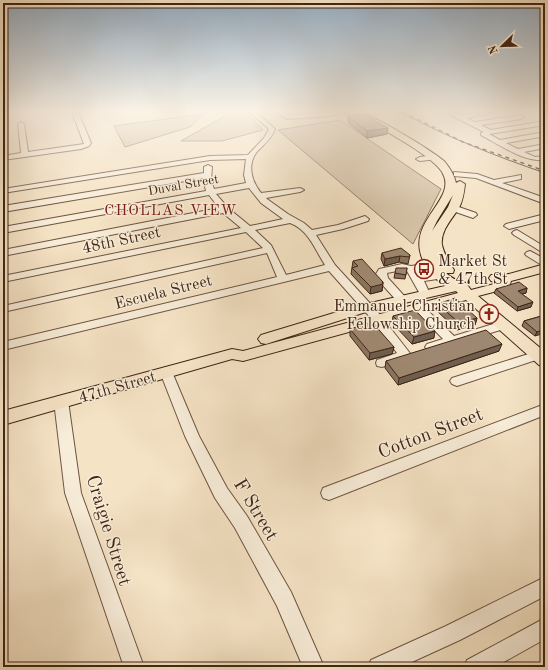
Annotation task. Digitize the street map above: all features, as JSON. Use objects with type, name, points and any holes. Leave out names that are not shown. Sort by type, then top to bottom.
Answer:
[{"type":"main road","points":[[411,143],[443,162],[453,173],[457,174]]},
{"type":"main road","points":[[419,143],[446,161],[457,174],[460,182],[460,193],[453,208],[436,235],[434,244],[439,258],[463,291]]},
{"type":"main road","points":[[434,157],[448,174],[452,183],[450,192],[426,232],[424,245],[432,266],[448,283],[463,291],[542,358]]},
{"type":"main road","name":"47th Street","points":[[3,418],[232,354],[242,356],[372,313],[401,299],[425,294],[463,291],[504,285],[506,279],[545,268]]},
{"type":"main road","name":"47th Street","points":[[372,313],[419,308],[463,291]]},
{"type":"street","points":[[23,143],[25,155]]},
{"type":"street","points":[[3,158],[81,147],[88,143]]},
{"type":"street","points":[[262,143],[252,153],[247,166],[250,185],[261,196],[291,220],[303,226],[310,233],[331,267],[372,313],[405,355]]},
{"type":"street","points":[[502,143],[535,159],[545,158]]},
{"type":"street","points":[[517,151],[545,146]]},
{"type":"street","points":[[420,159],[434,157]]},
{"type":"street","points":[[3,192],[210,158],[250,158]]},
{"type":"street","points":[[210,158],[207,175],[210,192],[224,210],[249,228],[265,244],[283,278]]},
{"type":"street","points":[[457,174],[469,174],[545,201]]},
{"type":"street","points":[[3,209],[207,175]]},
{"type":"street","points":[[493,182],[518,177]]},
{"type":"street","name":"Duval Street","points":[[3,230],[250,185]]},
{"type":"street","points":[[261,196],[300,190]]},
{"type":"street","points":[[453,208],[473,215]]},
{"type":"street","points":[[3,253],[224,210]]},
{"type":"street","points":[[509,226],[545,217]]},
{"type":"street","points":[[310,233],[340,227],[365,219]]},
{"type":"street","name":"48th Street","points":[[3,279],[291,220]]},
{"type":"street","points":[[517,233],[545,251]]},
{"type":"street","points":[[3,309],[269,250]]},
{"type":"street","points":[[530,254],[545,264]]},
{"type":"street","points":[[401,299],[383,279],[381,274],[383,272],[402,267],[411,269],[432,266]]},
{"type":"street","name":"Escuela Street","points":[[3,346],[331,267]]},
{"type":"street","points":[[411,269],[418,279],[420,287],[425,294]]},
{"type":"street","points":[[418,279],[440,276]]},
{"type":"street","points":[[419,308],[452,340]]},
{"type":"street","points":[[382,363],[503,325]]},
{"type":"street","points":[[457,381],[542,358]]},
{"type":"street","name":"F Street","points":[[166,372],[192,436],[221,493],[241,522],[284,599],[314,667]]},
{"type":"street","name":"Craigie Street","points":[[61,401],[73,493],[134,667]]},
{"type":"street","name":"Cotton Street","points":[[329,492],[545,410]]},
{"type":"street","points":[[378,667],[453,633],[545,586]]},
{"type":"street","points":[[474,667],[545,628]]},
{"type":"shaded area","points":[[123,143],[137,143],[125,147]]},
{"type":"shaded area","points":[[294,143],[374,143],[441,189],[413,244]]},
{"type":"building","points":[[401,248],[410,255],[409,257],[400,256],[385,259],[382,253]]},
{"type":"building","points":[[362,259],[383,282],[383,284],[371,287],[352,268],[358,266],[353,261]]},
{"type":"building","points":[[396,268],[407,268],[406,275],[395,273]]},
{"type":"building","points":[[519,282],[527,288],[518,291],[533,302],[518,307],[496,289]]},
{"type":"building","points":[[455,298],[477,318],[459,323],[438,304]]},
{"type":"building","points":[[415,310],[435,331],[414,337],[393,316]]},
{"type":"building","points":[[545,315],[545,329],[537,332],[524,321]]},
{"type":"building","points":[[372,322],[394,347],[370,353],[350,329]]},
{"type":"building","points":[[486,330],[502,344],[399,378],[386,361]]},
{"type":"tram line","points":[[465,143],[545,173]]},
{"type":"railway","points":[[467,143],[545,171]]},
{"type":"place","name":"Market St & 47th St","points":[[424,269]]},
{"type":"place","name":"Emmanuel Christian Fellowship Church","points":[[489,314]]},
{"type":"district","name":"CHOLLAS VIEW","points":[[171,210]]}]
